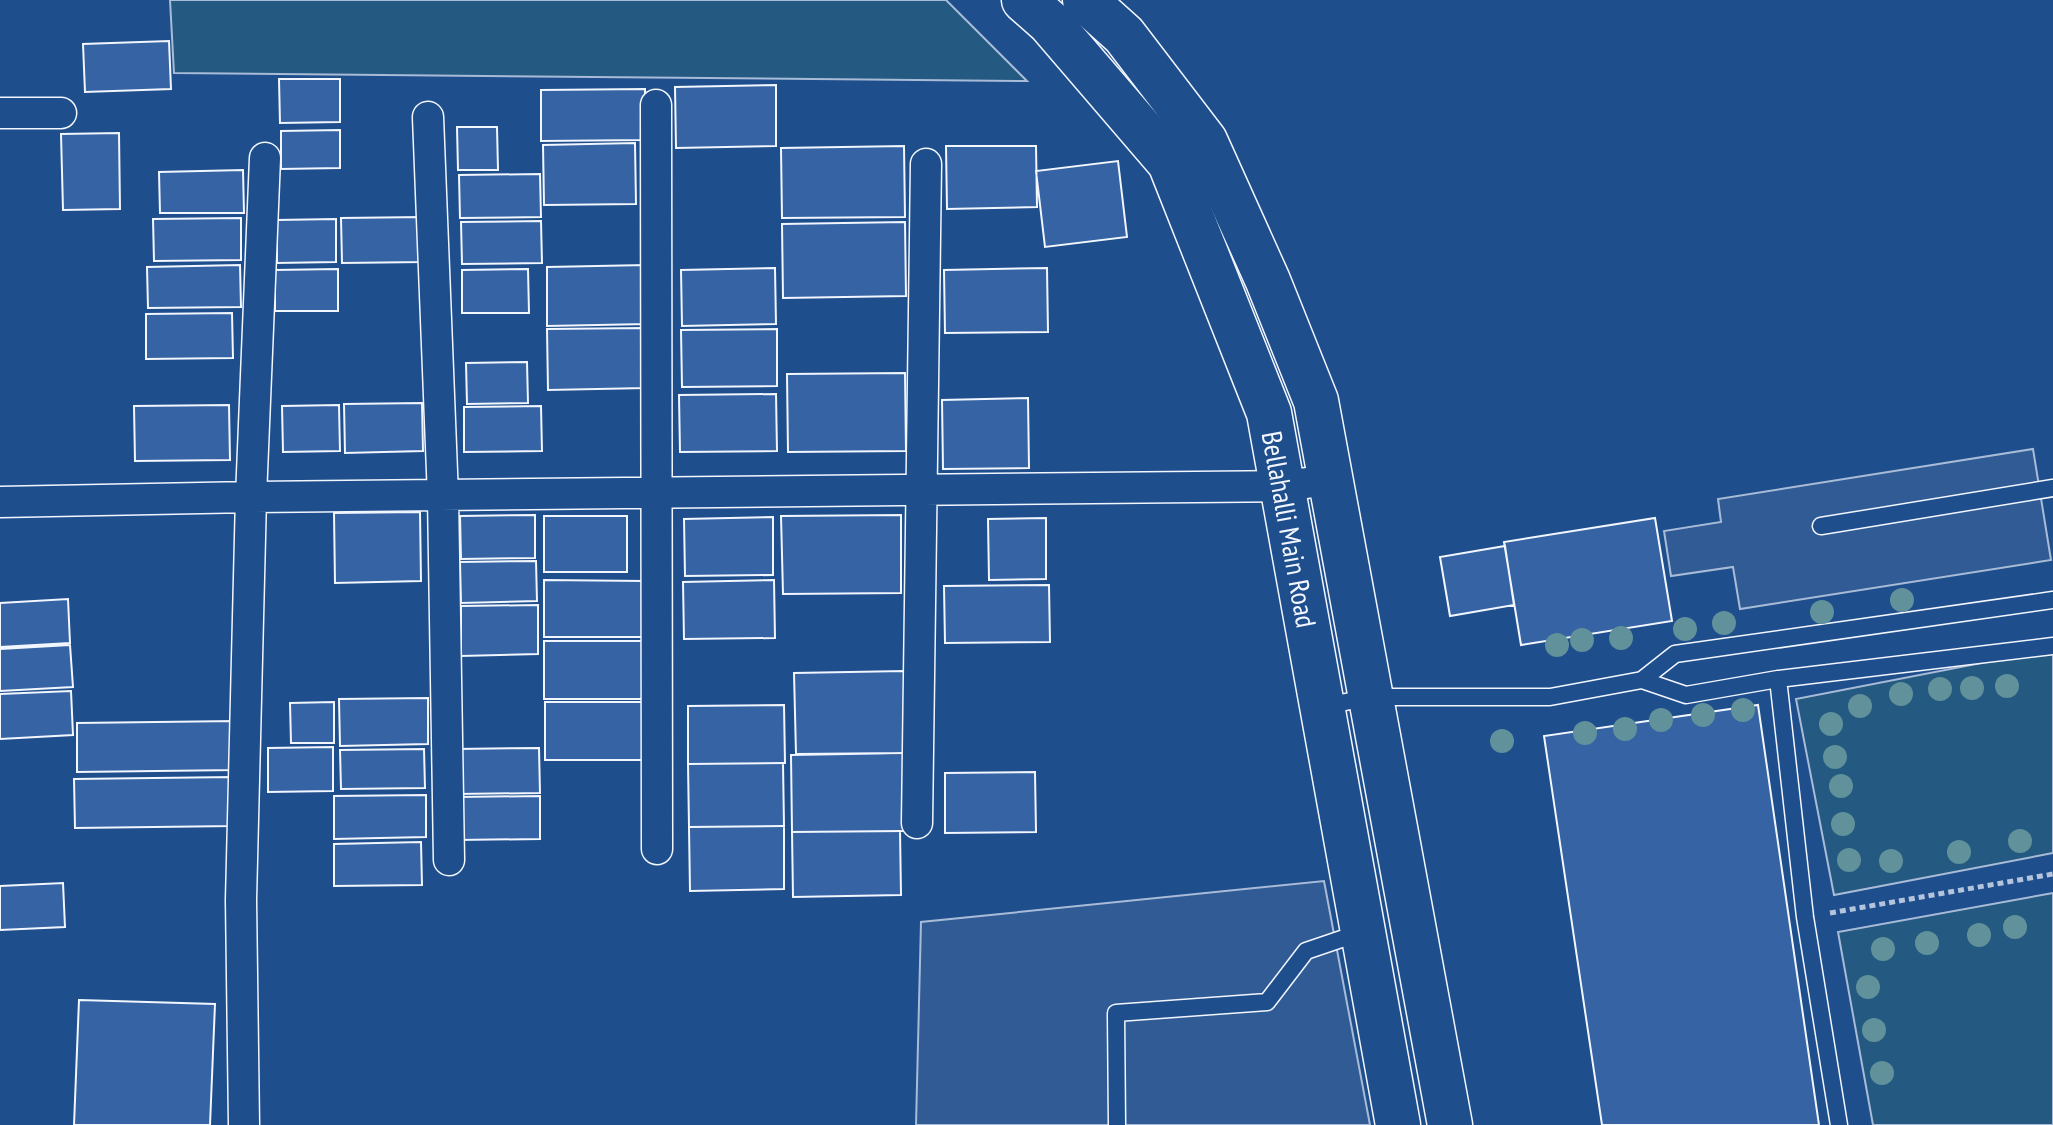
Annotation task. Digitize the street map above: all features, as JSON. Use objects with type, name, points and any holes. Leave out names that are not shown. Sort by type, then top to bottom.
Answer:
[{"type":"main road","name":"Bellahalli Main Road","points":[[1024,0],[1049,22],[1170,163],[1269,413],[1398,1125]]},
{"type":"main road","name":"Bellahalli Main Road","points":[[1085,0],[1124,35],[1205,141],[1268,281],[1316,401],[1372,697],[1381,766],[1450,1125]]},
{"type":"street","points":[[656,105],[657,849]]},
{"type":"street","points":[[0,113],[61,113]]},
{"type":"street","points":[[428,117],[443,497],[449,860]]},
{"type":"street","points":[[244,1125],[241,900],[251,497],[265,158]]},
{"type":"street","points":[[917,823],[926,164]]},
{"type":"street","points":[[0,502],[1284,486],[1329,480]]},
{"type":"lane","points":[[1821,526],[2053,488]]},
{"type":"lane","points":[[1642,680],[1675,654],[2053,600]]},
{"type":"lane","points":[[1322,706],[1372,697],[1525,699],[1642,680],[1686,695],[1778,679],[2053,646]]},
{"type":"lane","points":[[1778,679],[1805,917],[1839,1125]]},
{"type":"lane","points":[[1117,1125],[1116,1013],[1267,1002],[1306,951],[1363,932]]},
{"type":"path","points":[[1805,917],[2053,874]]},
{"type":"shaded area","points":[[170,0],[946,0],[1027,81],[174,73]]},
{"type":"shaded area","points":[[2033,449],[2051,560],[1740,609],[1733,567],[1671,576],[1664,531],[1721,522],[1718,499]]},
{"type":"shaded area","points":[[2053,649],[2053,853],[1834,895],[1796,699]]},
{"type":"shaded area","points":[[1324,881],[1370,1125],[916,1125],[921,922]]},
{"type":"shaded area","points":[[2053,893],[2053,1125],[1873,1125],[1838,932]]},
{"type":"building","points":[[169,41],[171,89],[85,92],[83,44]]},
{"type":"building","points":[[279,79],[340,79],[340,122],[280,123]]},
{"type":"building","points":[[776,85],[776,146],[676,148],[675,87]]},
{"type":"building","points":[[645,89],[645,140],[541,141],[541,90]]},
{"type":"building","points":[[457,127],[497,127],[498,170],[458,170]]},
{"type":"building","points":[[340,130],[340,168],[281,169],[281,131]]},
{"type":"building","points":[[119,133],[120,209],[63,210],[61,134]]},
{"type":"building","points":[[635,143],[636,204],[544,205],[543,145]]},
{"type":"building","points":[[904,146],[905,217],[782,218],[781,148]]},
{"type":"building","points":[[946,146],[1036,146],[1037,207],[947,209]]},
{"type":"building","points":[[1118,161],[1127,237],[1045,247],[1036,171]]},
{"type":"building","points":[[243,170],[244,213],[160,213],[159,172]]},
{"type":"building","points":[[540,174],[541,217],[460,218],[459,175]]},
{"type":"building","points":[[423,217],[423,262],[342,263],[341,218]]},
{"type":"building","points":[[241,218],[241,260],[154,261],[153,219]]},
{"type":"building","points":[[336,219],[336,262],[277,263],[277,220]]},
{"type":"building","points":[[541,221],[542,263],[462,264],[461,222]]},
{"type":"building","points":[[905,222],[906,296],[783,298],[782,224]]},
{"type":"building","points":[[240,265],[241,307],[148,308],[147,267]]},
{"type":"building","points":[[646,265],[647,324],[547,326],[547,267]]},
{"type":"building","points":[[775,268],[776,324],[682,326],[681,270]]},
{"type":"building","points":[[1047,268],[1048,332],[945,333],[944,270]]},
{"type":"building","points":[[338,269],[338,311],[275,311],[275,270]]},
{"type":"building","points":[[528,269],[529,313],[462,313],[462,270]]},
{"type":"building","points":[[232,313],[233,358],[146,359],[146,314]]},
{"type":"building","points":[[645,328],[646,388],[548,390],[547,329]]},
{"type":"building","points":[[777,329],[777,386],[682,387],[681,330]]},
{"type":"building","points":[[527,362],[528,403],[467,404],[466,363]]},
{"type":"building","points":[[905,373],[906,451],[788,452],[787,374]]},
{"type":"building","points":[[776,394],[777,451],[680,452],[679,395]]},
{"type":"building","points":[[1028,398],[1029,468],[943,469],[942,400]]},
{"type":"building","points":[[422,403],[423,451],[345,453],[344,404]]},
{"type":"building","points":[[229,405],[230,460],[135,461],[134,406]]},
{"type":"building","points":[[339,405],[340,451],[283,452],[282,406]]},
{"type":"building","points":[[541,406],[542,451],[464,452],[464,407]]},
{"type":"building","points":[[420,512],[421,581],[335,583],[334,513]]},
{"type":"building","points":[[535,515],[535,558],[461,559],[460,516]]},
{"type":"building","points":[[901,515],[901,593],[783,594],[781,516]]},
{"type":"building","points":[[544,516],[627,516],[627,572],[544,572]]},
{"type":"building","points":[[773,517],[773,575],[685,576],[684,519]]},
{"type":"building","points":[[1046,518],[1046,579],[989,580],[988,519]]},
{"type":"building","points":[[1655,518],[1672,621],[1521,645],[1504,542]]},
{"type":"building","points":[[1505,546],[1514,605],[1450,616],[1440,557]]},
{"type":"building","points":[[536,561],[537,601],[461,603],[460,562]]},
{"type":"building","points":[[544,580],[644,581],[643,637],[544,637]]},
{"type":"building","points":[[774,580],[775,638],[684,639],[683,582]]},
{"type":"building","points":[[1049,585],[1050,642],[945,643],[944,586]]},
{"type":"building","points":[[68,599],[70,643],[0,647],[0,603]]},
{"type":"building","points":[[538,605],[538,654],[461,656],[461,606]]},
{"type":"building","points":[[544,641],[642,641],[642,699],[544,699]]},
{"type":"building","points":[[70,645],[73,687],[0,691],[0,649]]},
{"type":"building","points":[[904,671],[905,753],[796,754],[794,673]]},
{"type":"building","points":[[71,691],[73,735],[0,739],[0,694]]},
{"type":"building","points":[[428,698],[428,744],[340,746],[339,699]]},
{"type":"building","points":[[334,702],[334,743],[291,743],[290,703]]},
{"type":"building","points":[[545,702],[642,702],[642,760],[545,760]]},
{"type":"building","points":[[784,705],[785,763],[688,764],[688,706]]},
{"type":"building","points":[[1758,705],[1819,1125],[1602,1125],[1544,736]]},
{"type":"building","points":[[235,721],[236,770],[77,772],[77,723]]},
{"type":"building","points":[[333,747],[333,791],[268,792],[268,748]]},
{"type":"building","points":[[539,748],[540,793],[456,794],[456,749]]},
{"type":"building","points":[[424,749],[425,788],[341,789],[340,750]]},
{"type":"building","points":[[905,753],[905,831],[792,832],[791,755]]},
{"type":"building","points":[[783,763],[784,826],[689,827],[688,764]]},
{"type":"building","points":[[1035,772],[1036,832],[945,833],[945,773]]},
{"type":"building","points":[[233,777],[233,826],[75,828],[74,779]]},
{"type":"building","points":[[426,795],[426,837],[334,839],[334,796]]},
{"type":"building","points":[[540,796],[540,839],[457,840],[457,797]]},
{"type":"building","points":[[784,826],[784,889],[690,891],[689,827]]},
{"type":"building","points":[[900,831],[901,895],[793,897],[792,832]]},
{"type":"building","points":[[421,842],[422,885],[334,886],[334,844]]},
{"type":"building","points":[[63,883],[65,927],[0,930],[0,886]]},
{"type":"building","points":[[79,1000],[215,1004],[210,1125],[74,1125]]}]
